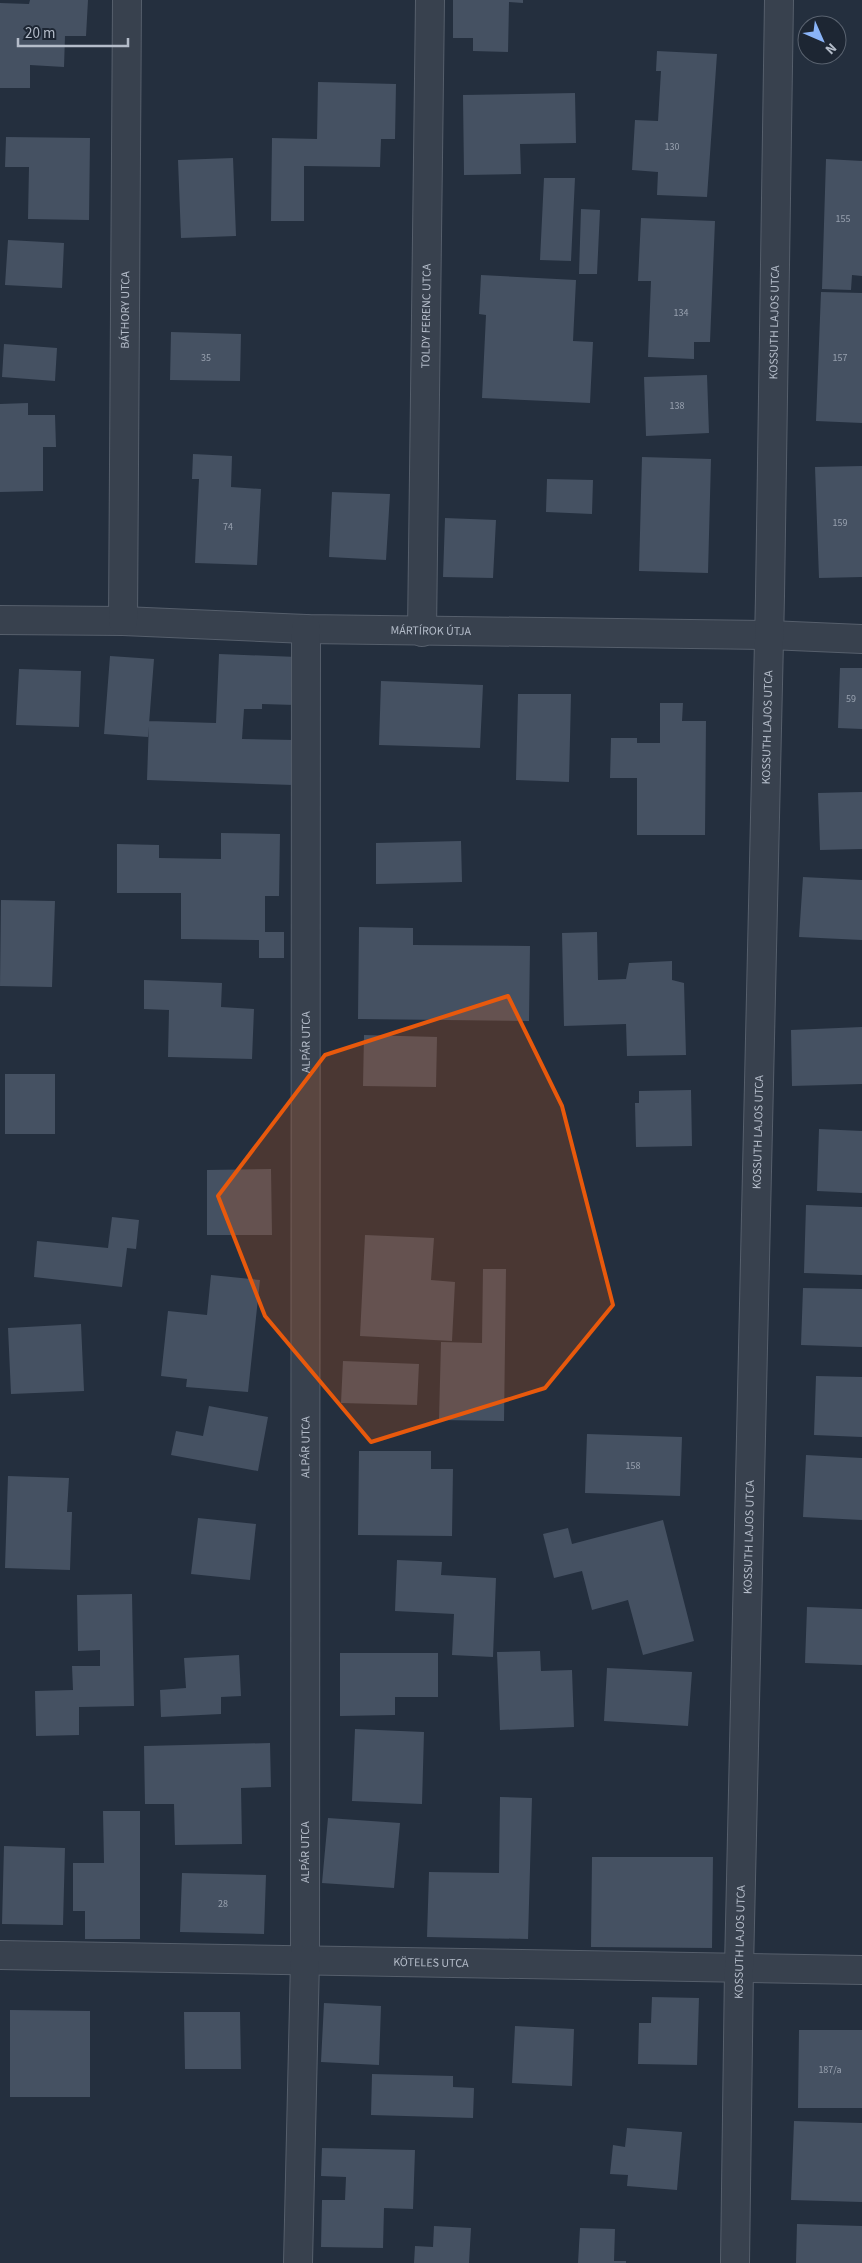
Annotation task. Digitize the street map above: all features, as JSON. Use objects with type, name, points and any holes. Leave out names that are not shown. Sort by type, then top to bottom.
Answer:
[{"type":"street","name":"BÁTHORY UTCA","points":[[123,621],[127,0]]},
{"type":"street","name":"TOLDY FERENC UTCA","points":[[422,632],[430,0]]},
{"type":"street","name":"KOSSUTH LAJOS UTCA","points":[[735,2263],[739,1968],[769,635],[779,0]]},
{"type":"street","name":"MÁRTÍROK ÚTJA","points":[[0,620],[123,621],[306,630],[769,635],[862,639]]},
{"type":"street","name":"ALPÁR UTCA","points":[[298,2263],[305,1960],[306,630]]},
{"type":"street","name":"KÖTELES UTCA","points":[[0,1955],[862,1970]]},
{"type":"highlighted area","points":[[508,996],[562,1106],[613,1305],[545,1388],[371,1442],[265,1316],[218,1196],[325,1055]]},
{"type":"building","points":[[30,0],[88,0],[86,36],[65,36],[64,67],[30,65],[30,88],[0,88],[0,3],[29,4]]},
{"type":"building","points":[[453,0],[523,0],[523,3],[509,2],[508,52],[473,51],[473,38],[453,38]]},
{"type":"building","points":[[657,51],[717,54],[707,197],[657,195],[658,172],[632,170],[635,120],[658,121],[661,71],[656,71]]},
{"type":"building","points":[[318,82],[396,84],[395,139],[381,139],[380,167],[304,166],[304,221],[271,221],[272,138],[317,139]]},
{"type":"building","points":[[575,93],[576,143],[520,144],[521,174],[464,175],[463,95]]},
{"type":"building","points":[[6,137],[90,138],[89,220],[28,219],[29,167],[5,167]]},
{"type":"building","points":[[233,158],[236,236],[181,238],[178,160]]},
{"type":"building","points":[[826,159],[862,161],[862,276],[852,275],[851,290],[822,289]]},
{"type":"building","points":[[544,178],[575,178],[571,261],[540,260]]},
{"type":"building","points":[[581,209],[600,210],[597,274],[579,274]]},
{"type":"building","points":[[641,218],[715,221],[710,342],[694,342],[694,359],[648,357],[651,281],[638,281]]},
{"type":"building","points":[[8,240],[64,243],[62,288],[5,285]]},
{"type":"building","points":[[481,275],[576,280],[573,341],[593,342],[590,403],[482,398],[486,315],[479,314]]},
{"type":"building","points":[[821,292],[862,293],[862,423],[816,421]]},
{"type":"building","points":[[171,332],[241,334],[240,381],[170,380]]},
{"type":"building","points":[[4,344],[57,348],[55,381],[2,377]]},
{"type":"building","points":[[707,375],[709,433],[646,436],[644,377]]},
{"type":"building","points":[[28,403],[28,415],[55,415],[56,447],[43,447],[43,491],[0,492],[0,404]]},
{"type":"building","points":[[193,454],[232,456],[231,487],[261,489],[257,565],[195,563],[199,479],[192,479]]},
{"type":"building","points":[[642,457],[711,459],[708,573],[639,571]]},
{"type":"building","points":[[862,466],[862,577],[819,578],[815,467]]},
{"type":"building","points":[[547,479],[593,480],[592,514],[546,512]]},
{"type":"building","points":[[332,492],[390,494],[386,560],[329,557]]},
{"type":"building","points":[[445,518],[496,520],[493,578],[443,577]]},
{"type":"building","points":[[219,654],[297,657],[295,705],[262,704],[262,709],[244,709],[242,739],[294,740],[293,785],[147,780],[149,721],[216,723]]},
{"type":"building","points":[[110,656],[154,659],[148,737],[104,734]]},
{"type":"building","points":[[840,668],[862,668],[862,729],[838,728]]},
{"type":"building","points":[[19,669],[81,671],[79,727],[16,725]]},
{"type":"building","points":[[381,681],[483,685],[480,748],[379,745]]},
{"type":"building","points":[[518,694],[571,694],[569,782],[516,780]]},
{"type":"building","points":[[660,703],[683,703],[682,721],[706,721],[705,835],[637,835],[637,778],[610,778],[611,738],[637,738],[637,743],[660,743]]},
{"type":"building","points":[[862,792],[862,849],[820,850],[818,793]]},
{"type":"building","points":[[221,833],[280,834],[279,896],[265,896],[265,932],[284,932],[284,958],[259,958],[259,940],[181,939],[181,893],[117,893],[117,844],[159,845],[159,858],[221,859]]},
{"type":"building","points":[[461,841],[462,882],[376,884],[376,843]]},
{"type":"building","points":[[803,877],[862,880],[862,940],[799,937]]},
{"type":"building","points":[[1,900],[55,901],[52,987],[0,986]]},
{"type":"building","points":[[359,927],[413,928],[413,945],[530,946],[529,1021],[358,1019]]},
{"type":"building","points":[[597,932],[598,980],[626,979],[629,963],[672,961],[672,980],[684,983],[686,1055],[627,1056],[626,1024],[564,1026],[562,933]]},
{"type":"building","points":[[144,980],[222,983],[221,1007],[254,1009],[252,1059],[168,1057],[169,1010],[144,1009]]},
{"type":"building","points":[[862,1027],[862,1084],[792,1086],[791,1030]]},
{"type":"building","points":[[364,1035],[437,1037],[436,1087],[363,1086]]},
{"type":"building","points":[[5,1074],[55,1074],[55,1134],[5,1134]]},
{"type":"building","points":[[691,1090],[692,1146],[636,1147],[635,1103],[639,1103],[639,1091]]},
{"type":"building","points":[[819,1129],[862,1131],[862,1193],[817,1191]]},
{"type":"building","points":[[271,1169],[272,1235],[207,1235],[207,1170]]},
{"type":"building","points":[[806,1205],[862,1207],[862,1275],[804,1273]]},
{"type":"building","points":[[112,1217],[139,1220],[136,1249],[127,1248],[122,1287],[34,1277],[37,1241],[108,1248]]},
{"type":"building","points":[[365,1235],[434,1238],[431,1280],[455,1282],[452,1341],[360,1336]]},
{"type":"building","points":[[483,1269],[506,1269],[504,1421],[439,1420],[441,1342],[482,1343]]},
{"type":"building","points":[[211,1275],[260,1280],[248,1392],[186,1387],[187,1379],[161,1376],[168,1311],[207,1315]]},
{"type":"building","points":[[803,1288],[862,1289],[862,1347],[801,1345]]},
{"type":"building","points":[[81,1324],[84,1391],[11,1394],[8,1328]]},
{"type":"building","points":[[343,1361],[419,1364],[417,1405],[341,1403]]},
{"type":"building","points":[[816,1376],[862,1377],[862,1437],[814,1435]]},
{"type":"building","points":[[209,1406],[268,1417],[258,1471],[171,1455],[176,1431],[203,1436]]},
{"type":"building","points":[[587,1434],[682,1437],[680,1496],[585,1493]]},
{"type":"building","points":[[359,1451],[431,1451],[431,1469],[453,1469],[452,1536],[358,1535]]},
{"type":"building","points":[[806,1455],[862,1458],[862,1520],[803,1517]]},
{"type":"building","points":[[8,1476],[69,1478],[67,1512],[72,1512],[70,1570],[5,1568]]},
{"type":"building","points":[[198,1518],[256,1524],[250,1580],[191,1574]]},
{"type":"building","points":[[663,1520],[694,1641],[643,1655],[628,1600],[592,1610],[582,1571],[554,1578],[543,1534],[568,1528],[572,1544]]},
{"type":"building","points":[[397,1560],[442,1562],[441,1575],[496,1578],[493,1657],[452,1655],[454,1614],[395,1611]]},
{"type":"building","points":[[132,1594],[134,1706],[79,1707],[79,1735],[36,1736],[35,1691],[73,1690],[72,1666],[100,1666],[100,1650],[78,1651],[77,1595]]},
{"type":"building","points":[[807,1607],[862,1609],[862,1665],[805,1663]]},
{"type":"building","points":[[540,1651],[541,1671],[572,1670],[574,1727],[500,1730],[497,1652]]},
{"type":"building","points":[[340,1653],[438,1653],[438,1697],[395,1697],[395,1715],[340,1716]]},
{"type":"building","points":[[239,1655],[241,1696],[221,1697],[221,1714],[161,1717],[160,1690],[186,1688],[184,1658]]},
{"type":"building","points":[[607,1668],[692,1672],[688,1726],[604,1721]]},
{"type":"building","points":[[355,1729],[424,1732],[422,1804],[352,1801]]},
{"type":"building","points":[[270,1743],[271,1787],[241,1788],[242,1844],[175,1845],[174,1804],[145,1804],[144,1746]]},
{"type":"building","points":[[500,1797],[532,1798],[528,1939],[427,1937],[429,1872],[499,1873]]},
{"type":"building","points":[[103,1811],[140,1811],[140,1939],[85,1939],[85,1911],[73,1911],[73,1863],[104,1863]]},
{"type":"building","points":[[328,1818],[400,1823],[394,1888],[322,1883]]},
{"type":"building","points":[[4,1846],[65,1848],[63,1925],[2,1924]]},
{"type":"building","points":[[592,1857],[713,1857],[712,1948],[591,1947]]},
{"type":"building","points":[[182,1873],[266,1875],[264,1934],[180,1932]]},
{"type":"building","points":[[652,1997],[699,1998],[697,2065],[638,2064],[639,2023],[651,2023]]},
{"type":"building","points":[[324,2003],[381,2006],[379,2065],[321,2062]]},
{"type":"building","points":[[10,2010],[90,2011],[90,2097],[10,2097]]},
{"type":"building","points":[[184,2012],[240,2012],[241,2069],[185,2069]]},
{"type":"building","points":[[515,2026],[574,2029],[572,2086],[512,2083]]},
{"type":"building","points":[[799,2030],[862,2030],[862,2108],[798,2108]]},
{"type":"building","points":[[372,2074],[453,2076],[453,2087],[474,2088],[473,2118],[371,2115]]},
{"type":"building","points":[[794,2121],[862,2123],[862,2202],[791,2200]]},
{"type":"building","points":[[627,2128],[682,2132],[677,2190],[627,2186],[628,2175],[610,2174],[613,2145],[625,2147]]},
{"type":"building","points":[[322,2148],[415,2150],[413,2209],[384,2208],[383,2248],[321,2247],[322,2200],[345,2200],[346,2177],[321,2176]]},
{"type":"building","points":[[797,2224],[862,2226],[862,2263],[796,2263]]},
{"type":"building","points":[[434,2226],[471,2228],[469,2263],[414,2263],[415,2246],[433,2247]]},
{"type":"building","points":[[580,2228],[615,2229],[614,2261],[626,2261],[626,2263],[578,2263]]}]
